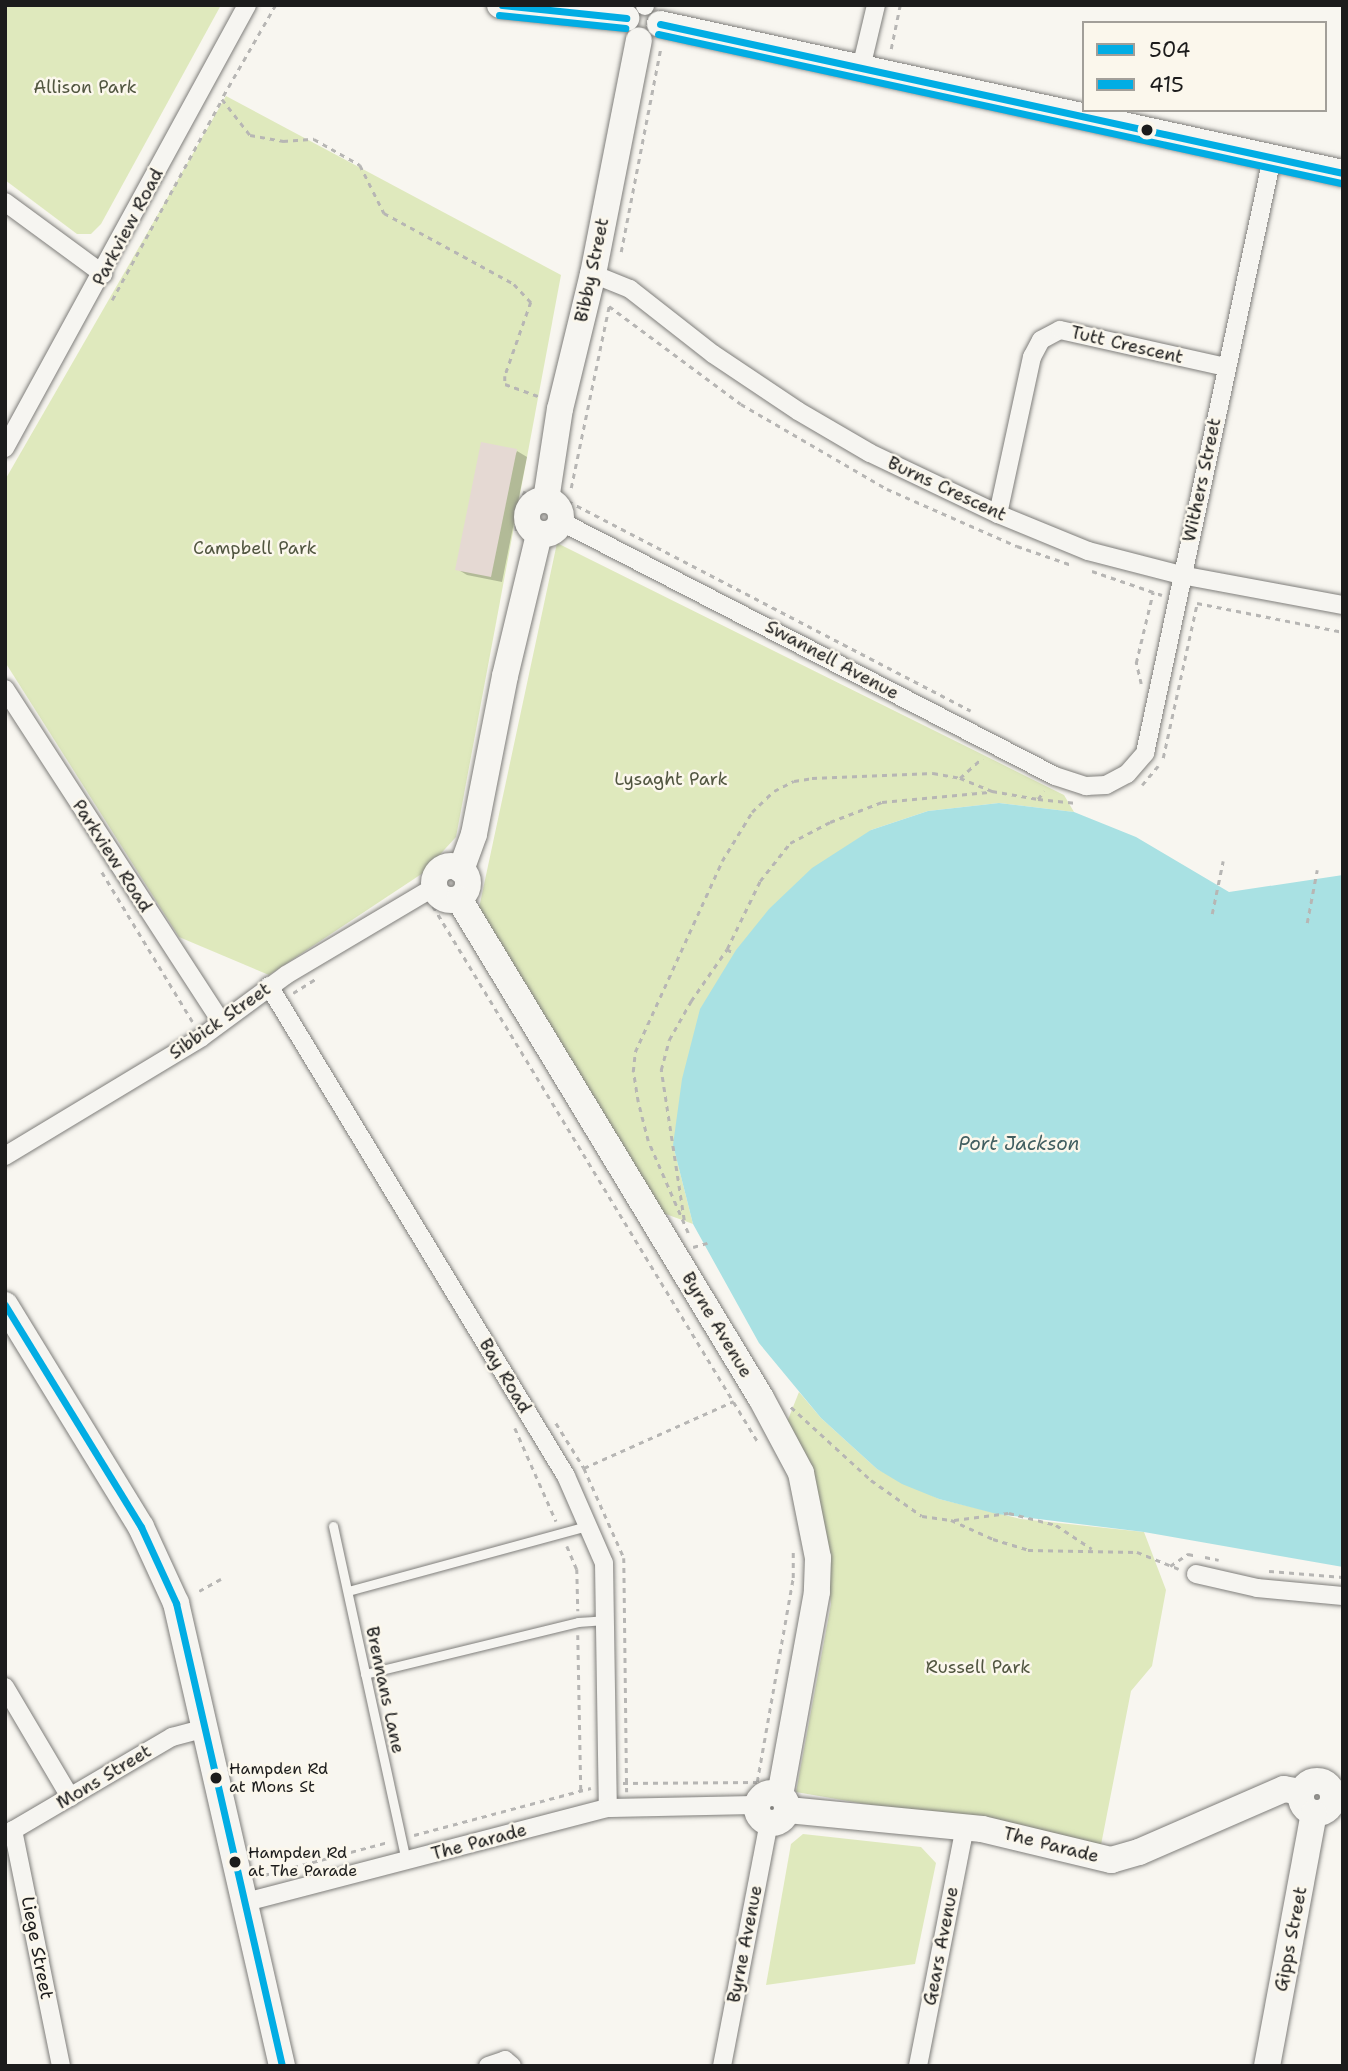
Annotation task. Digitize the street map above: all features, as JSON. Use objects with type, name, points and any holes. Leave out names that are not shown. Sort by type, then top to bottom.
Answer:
[{"type":"street","name":"Parkview Road","points":[[5,448],[103,274],[247,5]]},
{"type":"street","points":[[499,5],[646,23],[1343,173]]},
{"type":"street","points":[[861,68],[876,5]]},
{"type":"street","name":"Bibby Street","points":[[461,870],[474,834],[560,409],[593,274],[646,23]]},
{"type":"street","name":"Withers Street","points":[[1107,785],[1126,774],[1145,753],[1272,158]]},
{"type":"street","points":[[5,202],[103,274]]},
{"type":"street","name":"Burns Crescent","points":[[593,274],[630,289],[713,354],[798,411],[870,453],[998,514],[1088,551],[1181,575],[1343,605]]},
{"type":"street","name":"Tutt Crescent","points":[[998,514],[1032,357],[1041,340],[1060,330],[1226,368]]},
{"type":"street","name":"Swannell Avenue","points":[[538,515],[1055,776],[1086,786],[1107,785]]},
{"type":"street","name":"Parkview Road","points":[[7,694],[221,1022]]},
{"type":"street","points":[[444,867],[461,870],[468,885],[459,899],[443,899],[429,889],[436,875],[444,867]]},
{"type":"street","name":"Sibbick Street","points":[[5,1156],[202,1037],[269,986],[429,889]]},
{"type":"street","name":"Byrne Avenue","points":[[459,899],[761,1398],[801,1473],[818,1558],[817,1592],[722,2066]]},
{"type":"street","name":"Bay Road","points":[[269,986],[566,1476],[604,1563],[608,1808]]},
{"type":"street","points":[[5,1305],[141,1527],[165,1576],[184,1631],[282,2066]]},
{"type":"street","points":[[1196,1574],[1257,1588],[1343,1596]]},
{"type":"street","points":[[5,1687],[70,1797]]},
{"type":"street","name":"Mons Street","points":[[9,1833],[172,1737],[206,1728]]},
{"type":"street","name":"The Parade","points":[[246,1902],[608,1808],[773,1808],[965,1826],[1111,1860],[1139,1852],[1284,1789],[1323,1800]]},
{"type":"street","name":"Gipps Street","points":[[1267,2066],[1323,1800]]},
{"type":"street","name":"Gears Avenue","points":[[918,2066],[965,1826]]},
{"type":"street","name":"Liege Street","points":[[9,1833],[61,2066]]},
{"type":"street","points":[[488,2066],[505,2060],[512,2066]]},
{"type":"lane","name":"Brennans Lane","points":[[333,1526],[406,1861]]},
{"type":"lane","points":[[348,1591],[588,1527]]},
{"type":"lane","points":[[365,1674],[578,1622],[605,1620]]},
{"type":"path","points":[[112,300],[276,5]]},
{"type":"path","points":[[891,49],[900,5]]},
{"type":"path","points":[[621,252],[646,23]]},
{"type":"path","points":[[222,99],[250,135],[283,141],[314,139],[360,165],[384,213],[514,284],[531,302],[505,376],[505,384],[538,394],[545,403]]},
{"type":"path","points":[[609,306],[568,502],[977,715]]},
{"type":"path","points":[[538,515],[515,513],[538,515]]},
{"type":"path","points":[[1144,692],[1136,663],[1153,592]]},
{"type":"path","points":[[1190,602],[1343,632]]},
{"type":"path","points":[[960,778],[979,762],[990,743]]},
{"type":"path","points":[[685,1224],[677,1212],[649,1141],[633,1072],[635,1052],[680,947],[737,834],[752,812],[774,791],[793,780],[913,772],[960,778],[992,791],[1038,799],[1055,776]]},
{"type":"path","points":[[689,1235],[685,1224],[661,1070],[674,1030],[691,1000],[727,949],[760,881],[790,843],[830,822],[882,802],[992,791]]},
{"type":"path","points":[[1212,914],[1223,861]]},
{"type":"path","points":[[95,862],[202,1037]]},
{"type":"path","points":[[1307,923],[1317,870]]},
{"type":"path","points":[[429,889],[764,1451]]},
{"type":"path","points":[[727,949],[735,954]]},
{"type":"path","points":[[697,1258],[693,1247],[707,1242]]},
{"type":"path","points":[[583,1468],[734,1401]]},
{"type":"path","points":[[788,1404],[871,1480],[922,1516],[951,1520],[1009,1513],[1056,1525],[1095,1551]]},
{"type":"path","points":[[512,1420],[578,1569],[580,1791]]},
{"type":"path","points":[[951,1520],[993,1539],[1028,1550],[1137,1552],[1169,1567],[1196,1574]]},
{"type":"path","points":[[617,1783],[757,1782],[793,1577],[793,1546]]},
{"type":"path","points":[[1169,1567],[1188,1555],[1222,1561]]},
{"type":"path","points":[[1263,1571],[1343,1577]]},
{"type":"path","points":[[199,1591],[221,1579]]},
{"type":"path","points":[[264,1875],[594,1788]]},
{"type":"green space","name":"Allison Park","points":[[5,5],[221,5],[101,224],[91,234],[77,234],[5,180]]},
{"type":"green space","name":"Campbell Park","points":[[226,96],[561,275],[456,837],[423,873],[269,975],[179,937],[5,662],[5,480]]},
{"type":"green space","name":"Lysaght Park","points":[[557,543],[1064,795],[1074,812],[999,803],[928,811],[871,830],[673,1145],[693,1224],[663,1213],[479,908]]},
{"type":"green space","name":"Russell Park","points":[[799,1392],[821,1418],[877,1469],[939,1499],[1021,1519],[1144,1532],[1166,1590],[1152,1666],[1131,1691],[1101,1845],[796,1792],[831,1604],[818,1501],[787,1422]]},
{"type":"green space","points":[[803,1834],[921,1847],[936,1863],[915,1964],[766,1985],[791,1844]]},
{"type":"water","name":"Port Jackson","points":[[999,803],[1074,812],[1136,837],[1229,892],[1343,875],[1343,1567],[1144,1532],[997,1514],[939,1499],[902,1484],[877,1469],[821,1418],[759,1343],[693,1224],[673,1145],[682,1079],[700,1009],[736,950],[769,909],[812,868],[871,830],[928,811]]},
{"type":"building","points":[[481,442],[517,449],[491,577],[455,570]]},
{"type":"transit line","name":"504","points":[[502,5],[626,18]]},
{"type":"transit line","name":"415","points":[[499,15],[625,28]]},
{"type":"transit line","name":"504","points":[[660,24],[1343,173]]},
{"type":"transit line","name":"415","points":[[658,34],[1341,183]]},
{"type":"transit line","name":"504","points":[[5,1305],[141,1527],[176,1603],[282,2066]]},
{"type":"place","name":"Hampden Rd at Mons St","points":[[216,1778]]},
{"type":"place","name":"Hampden Rd at The Parade","points":[[235,1862]]}]
